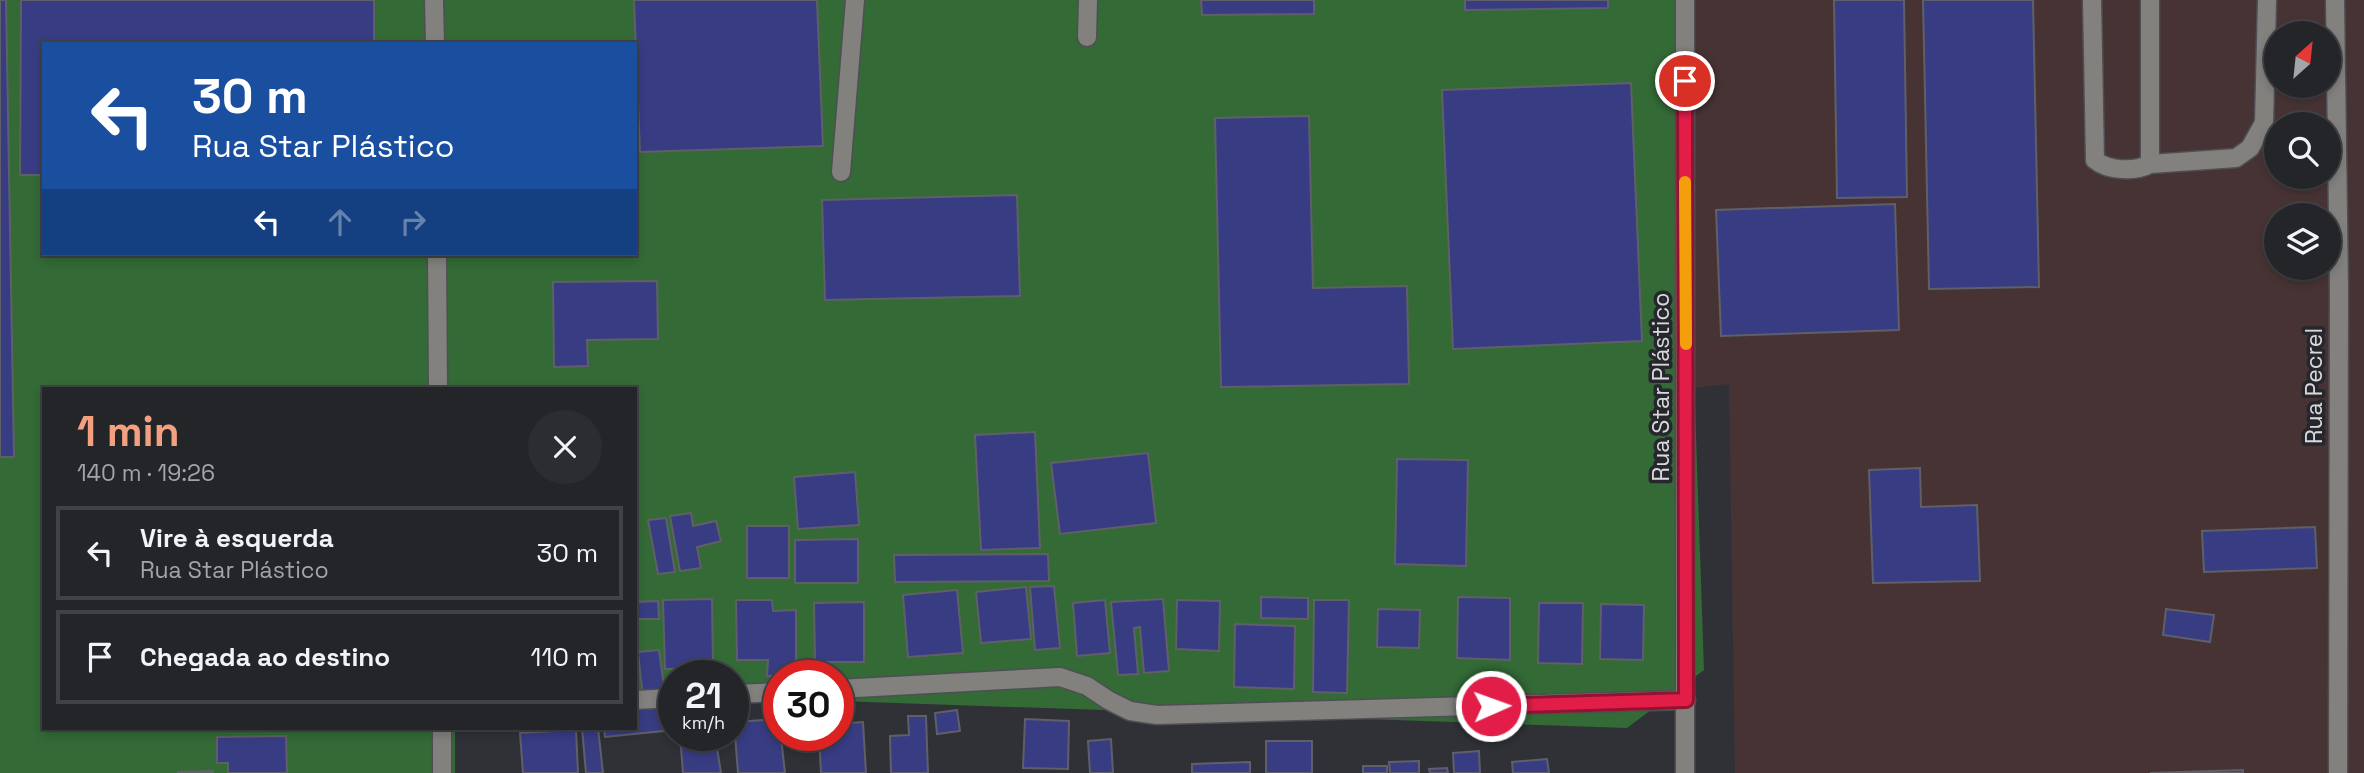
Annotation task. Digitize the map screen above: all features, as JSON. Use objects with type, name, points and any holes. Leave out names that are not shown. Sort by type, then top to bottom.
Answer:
[{"type":"street","points":[[434,0],[435,42]]},
{"type":"street","points":[[841,172],[855,0]]},
{"type":"street","points":[[1087,37],[1088,0]]},
{"type":"street","name":"Rua Star Plástico","points":[[1685,0],[1685,773]]},
{"type":"street","points":[[2092,0],[2095,160],[2103,167],[2140,170],[2150,164],[2235,158],[2250,148],[2264,123],[2267,0]]},
{"type":"street","points":[[2150,0],[2150,164]]},
{"type":"street","name":"Rua Pecrel","points":[[2335,0],[2339,288],[2337,773]]},
{"type":"street","points":[[437,256],[438,387]]},
{"type":"street","points":[[854,688],[1060,677],[1087,686],[1130,711],[1157,715],[1686,700]]},
{"type":"street","points":[[637,700],[658,699]]},
{"type":"street","points":[[442,730],[442,773]]},
{"type":"shaded area","points":[[0,0],[2364,0],[2364,773],[1735,773],[1729,384],[637,506],[637,387],[44,387]]},
{"type":"green space","points":[[0,0],[1681,0],[1704,670],[1627,728],[854,702],[854,660],[763,660],[763,698],[749,698],[749,660],[658,660],[658,695],[637,694],[637,387],[42,387],[42,730],[455,730],[455,773],[0,773]]},
{"type":"building","points":[[0,0],[6,0],[14,457],[0,457]]},
{"type":"building","points":[[21,0],[374,0],[374,42],[42,42],[42,175],[20,175]]},
{"type":"building","points":[[634,0],[817,0],[823,146],[640,152]]},
{"type":"building","points":[[1201,0],[1314,0],[1314,14],[1202,15]]},
{"type":"building","points":[[1465,0],[1608,0],[1608,8],[1465,10]]},
{"type":"building","points":[[1834,0],[1904,0],[1907,197],[1837,198]]},
{"type":"building","points":[[1923,0],[2033,0],[2039,287],[1929,289]]},
{"type":"building","points":[[1631,83],[1642,341],[1453,349],[1442,90]]},
{"type":"building","points":[[1309,116],[1313,288],[1407,286],[1409,384],[1221,387],[1215,118]]},
{"type":"building","points":[[1017,195],[1020,296],[825,300],[822,200]]},
{"type":"building","points":[[1895,204],[1899,330],[1721,336],[1716,210]]},
{"type":"building","points":[[657,281],[658,339],[587,340],[588,366],[554,367],[553,282]]},
{"type":"building","points":[[1035,432],[1040,548],[981,550],[975,435]]},
{"type":"building","points":[[1148,453],[1156,523],[1060,534],[1051,463]]},
{"type":"building","points":[[1397,459],[1468,460],[1466,566],[1395,564]]},
{"type":"building","points":[[1920,468],[1921,507],[1977,505],[1980,581],[1873,583],[1869,470]]},
{"type":"building","points":[[855,472],[859,525],[798,529],[794,477]]},
{"type":"building","points":[[691,513],[693,526],[716,521],[721,541],[697,547],[701,568],[680,571],[670,516]]},
{"type":"building","points":[[666,518],[675,572],[658,574],[648,520]]},
{"type":"building","points":[[747,526],[789,526],[789,578],[747,578]]},
{"type":"building","points":[[2315,527],[2317,568],[2204,572],[2202,531]]},
{"type":"building","points":[[858,539],[858,583],[795,583],[795,540]]},
{"type":"building","points":[[1048,554],[1049,581],[895,582],[894,555]]},
{"type":"building","points":[[1054,586],[1060,648],[1035,650],[1030,587]]},
{"type":"building","points":[[1026,587],[1031,639],[981,643],[976,592]]},
{"type":"building","points":[[957,590],[963,653],[908,657],[903,595]]},
{"type":"building","points":[[1261,597],[1308,598],[1308,619],[1261,618]]},
{"type":"building","points":[[1458,597],[1510,598],[1510,660],[1457,658]]},
{"type":"building","points":[[712,599],[713,660],[665,660],[663,600]]},
{"type":"building","points":[[1163,599],[1169,671],[1144,673],[1140,627],[1134,628],[1138,674],[1118,675],[1111,602]]},
{"type":"building","points":[[736,600],[772,600],[773,611],[796,610],[796,660],[737,660]]},
{"type":"building","points":[[1105,600],[1110,653],[1077,656],[1073,603]]},
{"type":"building","points":[[1177,600],[1220,601],[1219,651],[1176,649]]},
{"type":"building","points":[[1314,600],[1349,600],[1347,693],[1313,692]]},
{"type":"building","points":[[658,601],[659,619],[637,619],[637,602]]},
{"type":"building","points":[[864,602],[864,662],[815,660],[814,603]]},
{"type":"building","points":[[1539,603],[1583,603],[1582,664],[1538,663]]},
{"type":"building","points":[[1601,604],[1644,605],[1643,660],[1600,659]]},
{"type":"building","points":[[1378,609],[1420,610],[1419,648],[1377,647]]},
{"type":"building","points":[[2166,609],[2214,615],[2210,642],[2163,635]]},
{"type":"building","points":[[1235,624],[1295,626],[1294,689],[1234,687]]},
{"type":"building","points":[[659,650],[658,695],[643,697],[638,652]]},
{"type":"building","points":[[658,707],[658,732],[605,737],[604,730],[637,730],[637,709]]},
{"type":"building","points":[[957,710],[960,731],[937,734],[935,713]]},
{"type":"building","points":[[908,716],[926,716],[928,773],[891,773],[890,736],[909,735]]},
{"type":"building","points":[[1025,719],[1069,721],[1068,769],[1023,768]]},
{"type":"building","points":[[763,720],[763,751],[783,751],[785,773],[738,773],[736,751],[749,751],[749,721]]},
{"type":"building","points":[[863,722],[866,773],[821,773],[820,751],[854,751],[854,723]]},
{"type":"building","points":[[576,730],[578,773],[523,773],[520,733]]},
{"type":"building","points":[[582,730],[598,730],[603,773],[586,773]]},
{"type":"building","points":[[286,736],[287,773],[228,773],[228,763],[217,763],[217,737]]},
{"type":"building","points":[[1111,739],[1113,773],[1090,773],[1088,741]]},
{"type":"building","points":[[1266,741],[1312,741],[1312,773],[1266,773]]},
{"type":"building","points":[[681,751],[718,751],[721,773],[683,773]]},
{"type":"building","points":[[1479,751],[1480,773],[1454,773],[1453,753]]},
{"type":"building","points":[[1547,759],[1549,773],[1513,773],[1512,762]]},
{"type":"building","points":[[1419,761],[1419,773],[1390,773],[1389,762]]},
{"type":"building","points":[[1250,762],[1250,773],[1192,773],[1192,764]]},
{"type":"building","points":[[1363,766],[1387,766],[1387,773],[1363,773]]},
{"type":"building","points":[[1447,768],[1448,773],[1430,773],[1429,769]]},
{"type":"building","points":[[2243,770],[2243,773],[2150,773]]},
{"type":"building","points":[[178,772],[213,773],[178,773]]},
{"type":"slow traffic","points":[[1685,182],[1686,344]]},
{"type":"route","points":[[1491,706],[1686,700],[1685,81]]}]
